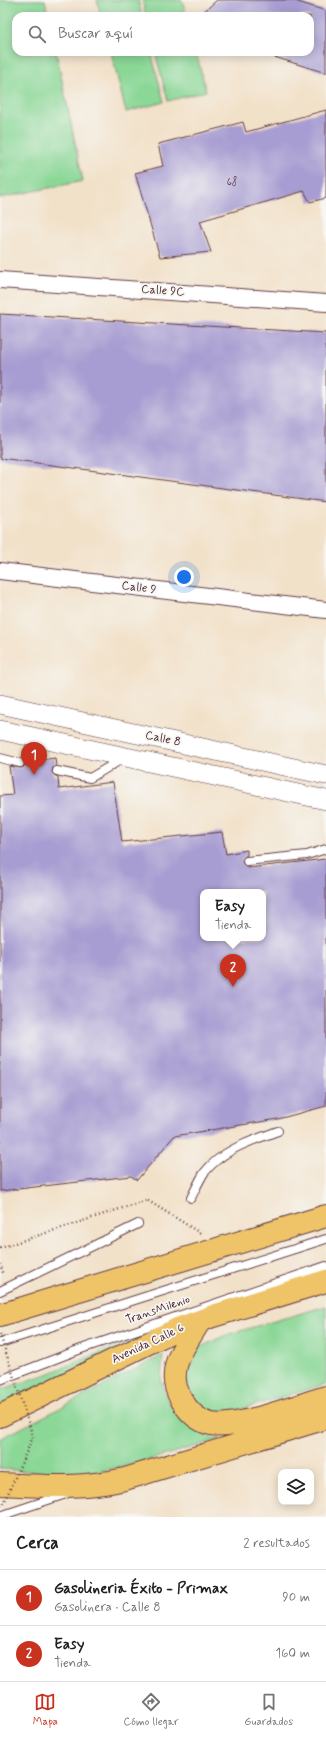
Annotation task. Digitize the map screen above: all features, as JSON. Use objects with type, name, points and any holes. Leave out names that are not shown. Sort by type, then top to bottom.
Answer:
[{"type":"highway","points":[[0,1315],[326,1216]]},
{"type":"highway","name":"Avenida Calle 6","points":[[0,1416],[148,1343],[200,1321],[299,1282],[326,1281]]},
{"type":"highway","points":[[200,1321],[180,1353],[174,1368],[174,1382],[178,1394],[186,1407],[196,1417],[209,1424],[222,1425],[237,1423],[326,1397]]},
{"type":"highway","points":[[0,1484],[62,1487],[91,1486],[124,1479],[326,1418]]},
{"type":"street","name":"Calle 9C","points":[[0,280],[326,303]]},
{"type":"street","name":"Calle 9","points":[[0,571],[326,610]]},
{"type":"street","name":"Calle 8","points":[[0,704],[326,774]]},
{"type":"street","name":"Calle 8","points":[[0,730],[326,800]]},
{"type":"lane","points":[[57,771],[90,778],[126,757]]},
{"type":"lane","points":[[0,758],[20,763]]},
{"type":"lane","points":[[247,861],[307,855],[326,849]]},
{"type":"lane","points":[[191,1198],[204,1174],[227,1152],[278,1131]]},
{"type":"lane","points":[[0,1292],[138,1224]]},
{"type":"lane","name":"TransMilenio","points":[[0,1343],[326,1239]]},
{"type":"lane","name":"TransMilenio","points":[[0,1380],[81,1349],[299,1282],[326,1266]]},
{"type":"lane","points":[[0,1516],[91,1486]]},
{"type":"path","points":[[0,1248],[147,1200],[171,1215]]},
{"type":"path","points":[[0,1334],[33,1438],[3,1505],[0,1506]]},
{"type":"green space","points":[[0,0],[45,0],[47,12],[12,12],[12,56],[57,56],[83,181],[0,198]]},
{"type":"green space","points":[[97,0],[138,0],[141,12],[100,12]]},
{"type":"green space","points":[[142,0],[182,0],[186,12],[145,12]]},
{"type":"green space","points":[[112,56],[152,56],[164,102],[126,112]]},
{"type":"green space","points":[[156,56],[197,56],[206,91],[168,101]]},
{"type":"green space","points":[[326,1306],[326,1384],[231,1412],[212,1412],[198,1405],[190,1392],[184,1375],[187,1360],[198,1348],[226,1335]]},
{"type":"green space","points":[[143,1335],[0,1409],[0,1390],[47,1374]]},
{"type":"green space","points":[[163,1355],[161,1381],[167,1400],[182,1421],[204,1435],[221,1439],[138,1463],[92,1473],[50,1473],[0,1469],[0,1439]]},
{"type":"building","points":[[217,0],[292,0],[326,11],[326,73],[271,56],[314,56],[314,12],[204,12]]},
{"type":"building","points":[[326,110],[326,198],[310,202],[304,191],[200,221],[211,252],[160,257],[135,173],[163,166],[158,144],[243,122],[246,132]]},
{"type":"building","points":[[0,314],[326,333],[326,502],[0,458]]},
{"type":"building","points":[[55,758],[56,766],[53,768],[52,772],[58,777],[59,789],[113,782],[122,842],[222,832],[226,854],[247,850],[247,855],[242,861],[248,868],[326,859],[326,1106],[278,1119],[174,1136],[137,1180],[131,1176],[0,1191],[0,796],[13,795],[9,766],[24,767],[25,762]]},
{"type":"place","name":"Gasolineria Éxito - Primax","points":[[34,775]]},
{"type":"place","name":"Easy","points":[[233,987]]}]
